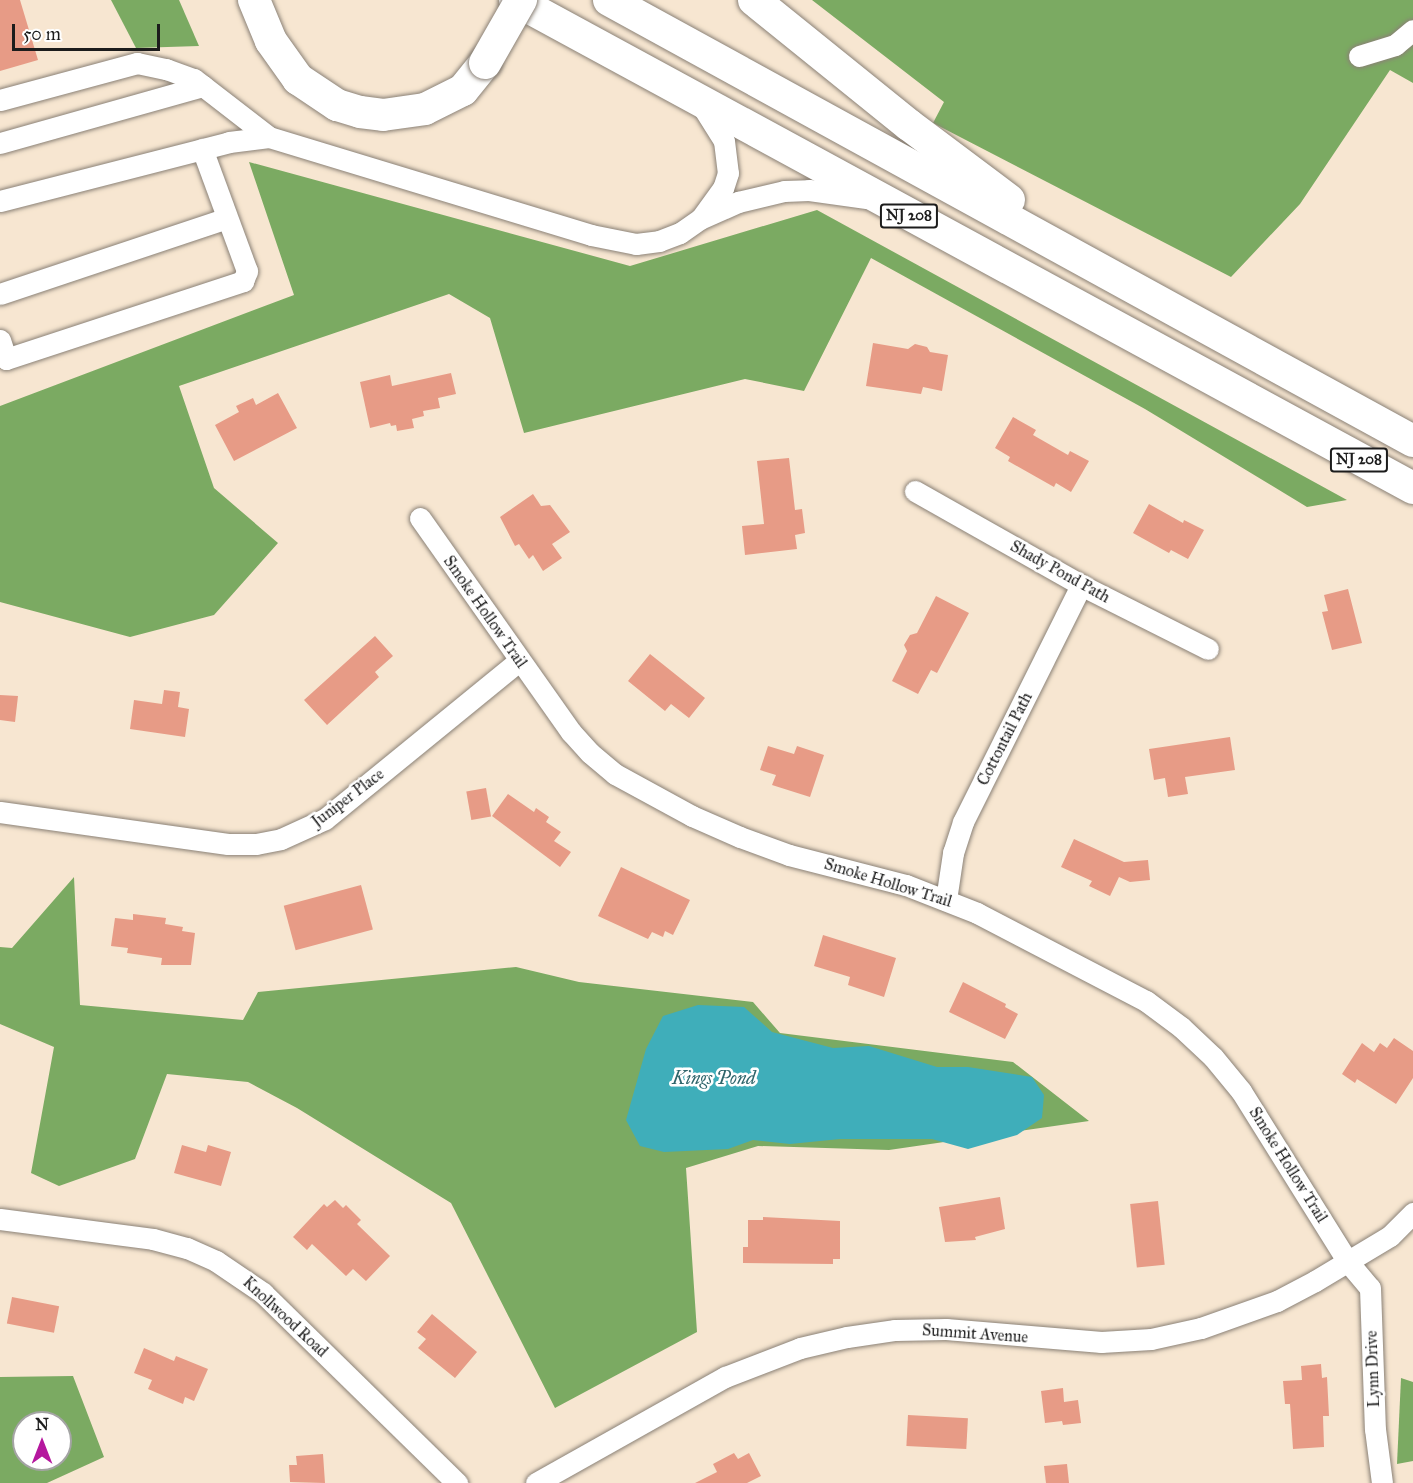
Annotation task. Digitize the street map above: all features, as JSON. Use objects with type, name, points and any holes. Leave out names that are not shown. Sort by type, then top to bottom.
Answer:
[{"type":"highway","points":[[255,0],[271,41],[298,79],[337,105],[360,112],[383,115],[425,109],[463,90],[485,63],[521,0]]},
{"type":"highway","name":"NJ 208","points":[[515,0],[1413,488]]},
{"type":"highway","name":"NJ 208","points":[[609,0],[1413,441]]},
{"type":"highway","points":[[754,0],[962,165],[1128,284]]},
{"type":"highway","points":[[1274,364],[1413,428]]},
{"type":"highway","points":[[1305,431],[1413,497]]},
{"type":"street","points":[[1359,56],[1395,45],[1413,30]]},
{"type":"street","points":[[0,100],[136,63],[166,69],[194,79],[269,137],[614,240],[636,244],[659,241],[680,233],[700,219],[738,202],[784,191],[835,193],[887,203]]},
{"type":"street","points":[[0,143],[203,86]]},
{"type":"street","points":[[695,98],[717,126],[728,156],[728,172],[723,188],[700,219]]},
{"type":"street","points":[[0,201],[229,142],[269,137]]},
{"type":"street","points":[[0,340],[6,359],[243,281],[246,271],[202,149]]},
{"type":"street","points":[[0,294],[227,218]]},
{"type":"street","name":"Shady Pond Path","points":[[915,491],[1081,585],[1208,649]]},
{"type":"street","name":"Smoke Hollow Trail","points":[[420,518],[571,732],[590,753],[615,774],[645,792],[740,837],[789,855],[906,885],[946,900],[1110,981],[1146,1001],[1181,1027],[1213,1057],[1241,1091],[1348,1262]]},
{"type":"street","name":"Cottontail Path","points":[[946,900],[953,853],[963,822],[1081,585]]},
{"type":"street","name":"Juniper Place","points":[[0,812],[228,844],[256,844],[281,839],[325,819],[519,661]]},
{"type":"street","name":"Summit Avenue","points":[[1390,1236],[1413,1213]]},
{"type":"street","name":"Knollwood Road","points":[[0,1219],[153,1239],[187,1248],[216,1261],[263,1293],[457,1483]]},
{"type":"street","name":"Summit Avenue","points":[[536,1483],[725,1377],[801,1348],[848,1337],[895,1330],[946,1329],[1101,1342],[1151,1339],[1201,1328],[1277,1301],[1413,1223]]},
{"type":"street","name":"Lynn Drive","points":[[1348,1262],[1370,1288],[1375,1429],[1382,1483]]},
{"type":"green space","points":[[111,0],[179,0],[199,46],[136,48]]},
{"type":"green space","points":[[812,0],[1413,0],[1413,83],[1390,70],[1300,204],[1231,277],[933,123],[944,102]]},
{"type":"green space","points":[[249,162],[630,266],[817,210],[1347,500],[1307,507],[1145,409],[871,258],[804,391],[745,379],[524,433],[490,318],[449,294],[179,386],[214,488],[278,543],[214,615],[130,637],[0,602],[0,406],[294,295]]},
{"type":"green space","points":[[74,877],[80,1005],[243,1020],[258,992],[516,967],[579,982],[753,1002],[780,1033],[1013,1062],[1089,1121],[889,1150],[758,1146],[686,1168],[697,1332],[555,1408],[451,1203],[297,1108],[248,1082],[167,1074],[135,1159],[59,1186],[31,1173],[54,1047],[0,1024],[0,947],[12,948]]},
{"type":"green space","points":[[73,1376],[104,1457],[47,1483],[0,1483],[0,1377]]},
{"type":"green space","points":[[1401,1378],[1413,1382],[1413,1461],[1397,1464]]},
{"type":"water","name":"Kings Pond","points":[[698,1005],[744,1007],[772,1032],[833,1048],[869,1046],[937,1067],[968,1067],[1032,1077],[1044,1095],[1042,1118],[1017,1135],[968,1149],[932,1139],[840,1139],[790,1144],[753,1140],[728,1149],[664,1152],[640,1146],[626,1120],[646,1049],[663,1016]]},
{"type":"building","points":[[0,0],[20,0],[38,60],[0,71]]},
{"type":"building","points":[[873,343],[908,349],[915,344],[927,347],[930,352],[948,355],[942,391],[923,387],[921,394],[866,386]]},
{"type":"building","points":[[451,373],[456,394],[438,398],[440,408],[423,411],[424,416],[412,419],[414,428],[397,431],[396,425],[391,426],[390,423],[370,428],[360,382],[390,375],[392,386]]},
{"type":"building","points":[[278,393],[297,428],[234,461],[215,425],[239,412],[236,406],[253,398],[256,405]]},
{"type":"building","points":[[1013,417],[1036,430],[1033,435],[1068,455],[1070,451],[1089,461],[1071,492],[1056,483],[1054,487],[1008,461],[1010,457],[995,448]]},
{"type":"building","points":[[789,458],[795,510],[802,509],[805,533],[795,535],[797,549],[745,555],[742,526],[764,524],[757,461]]},
{"type":"building","points":[[533,494],[541,506],[550,505],[570,532],[552,544],[562,558],[543,571],[533,555],[529,559],[519,544],[515,546],[500,517]]},
{"type":"building","points":[[1149,504],[1183,523],[1184,520],[1204,530],[1188,559],[1171,550],[1169,553],[1133,533]]},
{"type":"building","points":[[1348,589],[1362,643],[1332,650],[1322,612],[1328,611],[1324,595]]},
{"type":"building","points":[[936,596],[969,613],[937,673],[931,670],[918,694],[892,681],[907,651],[904,645],[910,635],[917,633]]},
{"type":"building","points":[[375,636],[393,656],[375,672],[379,677],[327,725],[304,700]]},
{"type":"building","points":[[650,654],[705,698],[689,718],[671,704],[665,711],[628,681]]},
{"type":"building","points":[[164,690],[180,692],[178,707],[189,709],[185,737],[130,729],[134,700],[162,704]]},
{"type":"building","points":[[0,695],[18,696],[15,722],[0,720]]},
{"type":"building","points":[[1230,737],[1235,770],[1185,777],[1188,794],[1168,797],[1165,778],[1154,780],[1149,749]]},
{"type":"building","points":[[768,746],[794,754],[797,746],[824,755],[810,797],[772,785],[776,775],[760,770]]},
{"type":"building","points":[[486,788],[491,817],[471,820],[466,791]]},
{"type":"building","points":[[508,794],[534,812],[536,808],[549,817],[546,822],[561,832],[554,841],[571,852],[560,867],[492,816]]},
{"type":"building","points":[[1074,839],[1124,862],[1148,860],[1150,880],[1130,882],[1119,877],[1110,896],[1089,886],[1092,881],[1061,867]]},
{"type":"building","points":[[621,867],[690,900],[673,935],[665,931],[663,937],[652,932],[648,939],[598,916]]},
{"type":"building","points":[[361,885],[373,929],[296,950],[284,906]]},
{"type":"building","points":[[133,914],[166,918],[165,924],[183,927],[182,931],[195,933],[191,965],[161,965],[162,958],[127,953],[128,948],[111,946],[115,918],[133,920]]},
{"type":"building","points":[[823,935],[896,958],[884,997],[848,985],[850,977],[814,966]]},
{"type":"building","points":[[963,982],[1006,1004],[1005,1007],[1018,1014],[1005,1039],[949,1012]]},
{"type":"building","points":[[1394,1038],[1413,1051],[1413,1078],[1396,1104],[1357,1079],[1355,1083],[1342,1074],[1362,1043],[1374,1052],[1380,1043],[1387,1048]]},
{"type":"building","points":[[182,1145],[206,1152],[208,1145],[231,1152],[221,1186],[174,1173]]},
{"type":"building","points":[[1000,1197],[1005,1229],[975,1237],[976,1240],[945,1242],[939,1207]]},
{"type":"building","points":[[335,1200],[343,1208],[346,1205],[361,1220],[357,1224],[390,1256],[366,1281],[353,1269],[346,1276],[312,1244],[307,1250],[293,1237],[324,1204],[327,1207]]},
{"type":"building","points":[[1158,1201],[1165,1265],[1137,1268],[1130,1204]]},
{"type":"building","points":[[763,1217],[840,1221],[840,1259],[833,1259],[833,1264],[743,1263],[743,1247],[748,1247],[748,1220],[763,1220]]},
{"type":"building","points":[[12,1297],[59,1306],[54,1333],[7,1324]]},
{"type":"building","points":[[432,1314],[477,1352],[455,1378],[418,1348],[426,1339],[417,1332]]},
{"type":"building","points":[[144,1348],[174,1361],[176,1356],[208,1369],[194,1401],[185,1397],[183,1404],[148,1389],[152,1380],[134,1373]]},
{"type":"building","points":[[1321,1364],[1322,1378],[1327,1377],[1329,1416],[1323,1416],[1324,1447],[1293,1449],[1290,1404],[1285,1404],[1283,1381],[1302,1380],[1301,1366]]},
{"type":"building","points":[[1063,1388],[1064,1402],[1078,1400],[1081,1423],[1063,1425],[1062,1421],[1045,1423],[1041,1391]]},
{"type":"building","points":[[908,1415],[968,1418],[966,1449],[906,1446]]},
{"type":"building","points":[[734,1453],[738,1459],[749,1453],[761,1476],[747,1483],[695,1483],[717,1472],[713,1464]]},
{"type":"building","points":[[323,1454],[325,1483],[290,1482],[289,1465],[297,1465],[296,1456]]},
{"type":"building","points":[[1067,1464],[1069,1483],[1046,1483],[1044,1466]]}]
